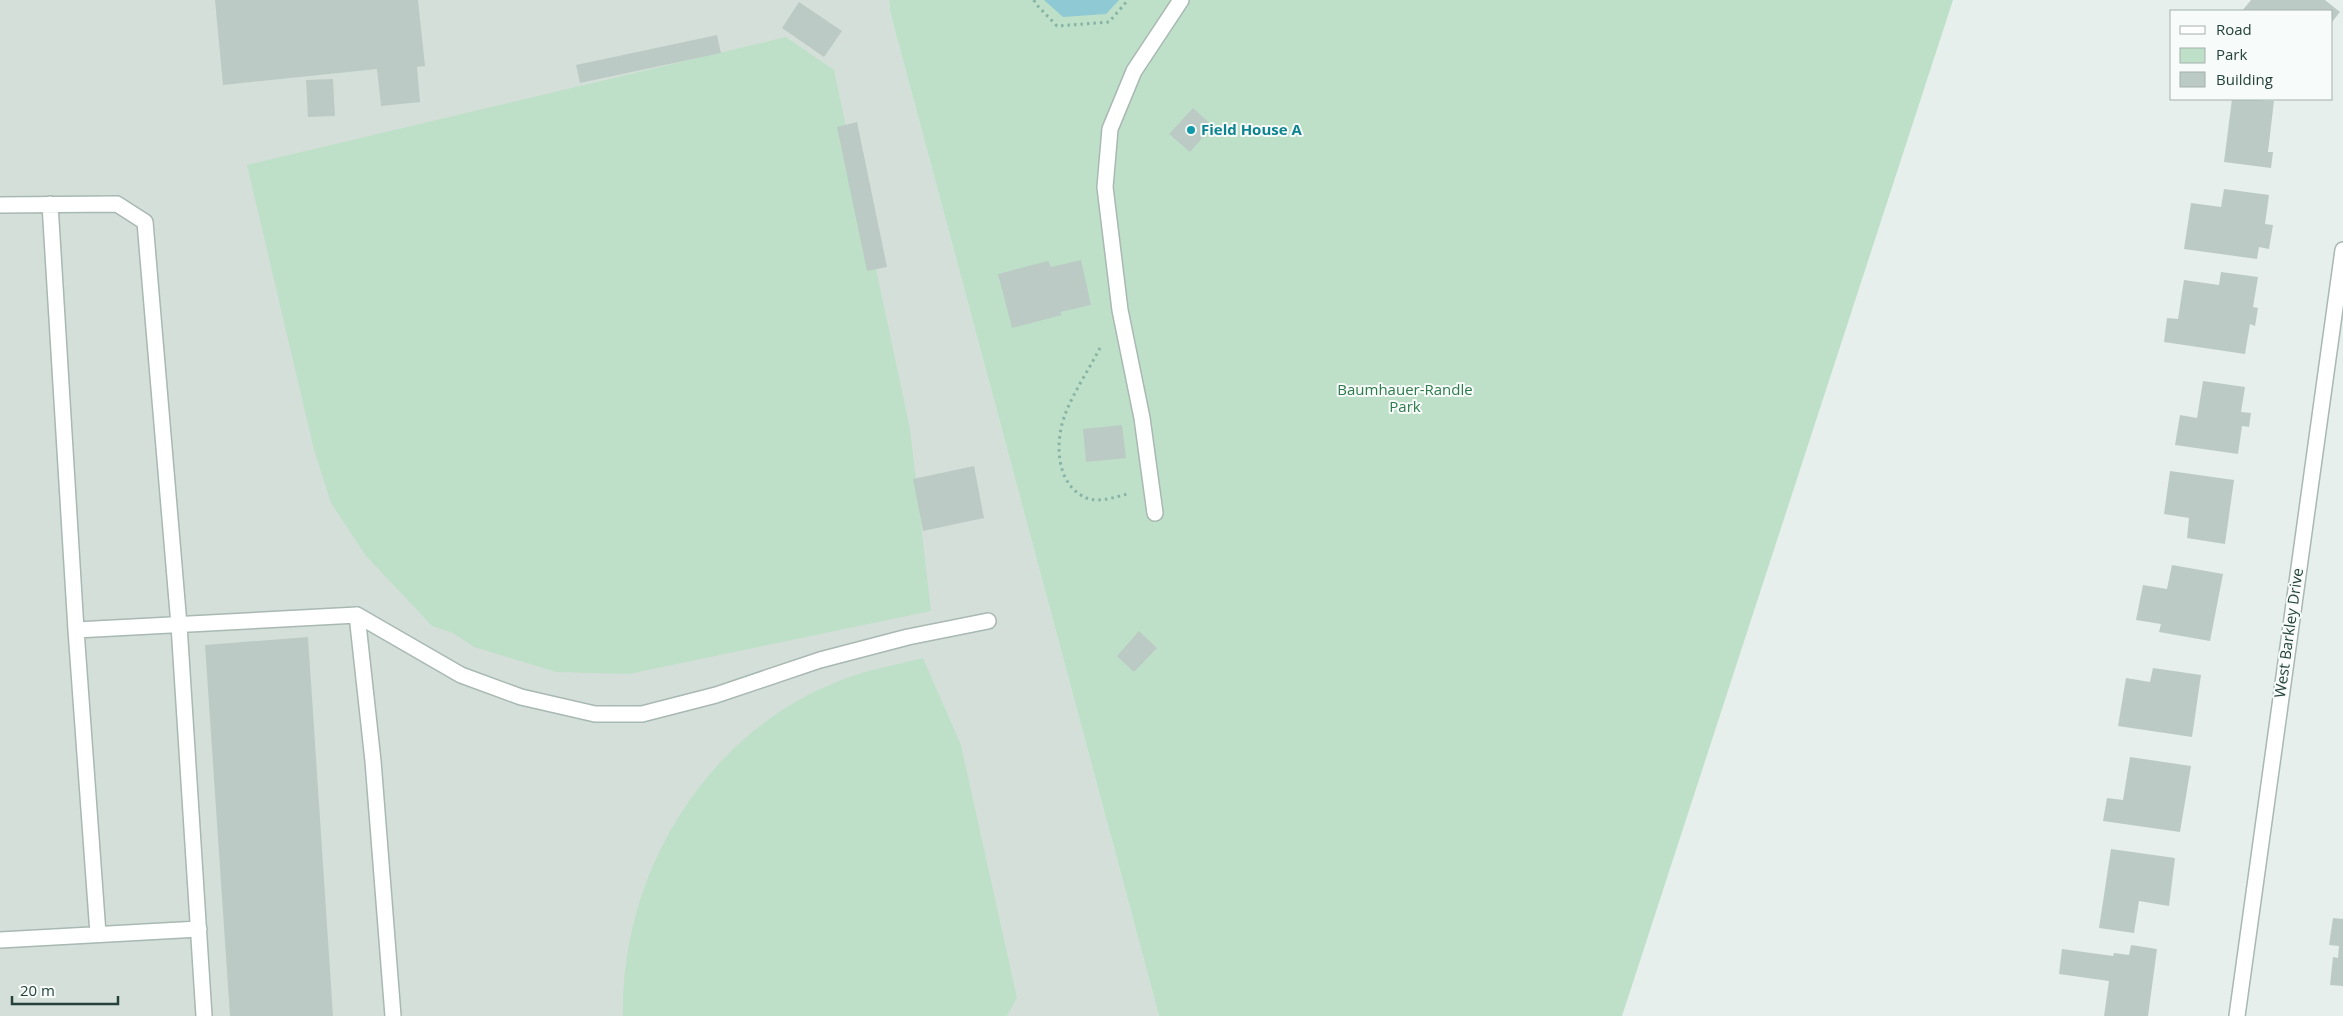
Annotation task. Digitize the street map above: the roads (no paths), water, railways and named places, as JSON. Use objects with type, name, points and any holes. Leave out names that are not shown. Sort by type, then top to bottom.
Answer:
[{"type":"street","points":[[1155,513],[1142,418],[1120,310],[1105,187],[1110,129],[1134,71],[1181,0]]},
{"type":"street","points":[[50,204],[76,630],[98,934]]},
{"type":"street","points":[[0,205],[117,204],[145,222],[179,625],[204,1016]]},
{"type":"street","name":"West Barkley Drive","points":[[2237,1016],[2343,250]]},
{"type":"street","points":[[76,630],[357,615],[461,674],[521,697],[604,714],[642,714],[716,695],[829,658],[908,637],[988,621]]},
{"type":"street","points":[[357,615],[373,761],[393,1016]]},
{"type":"street","points":[[0,940],[199,929]]},
{"type":"water","points":[[1044,0],[1119,0],[1106,14],[1063,17]]},
{"type":"place","name":"Field House A","points":[[1191,130]]},
{"type":"park label","name":"Baumhauer-Randle Park","points":[[1405,398]]}]
